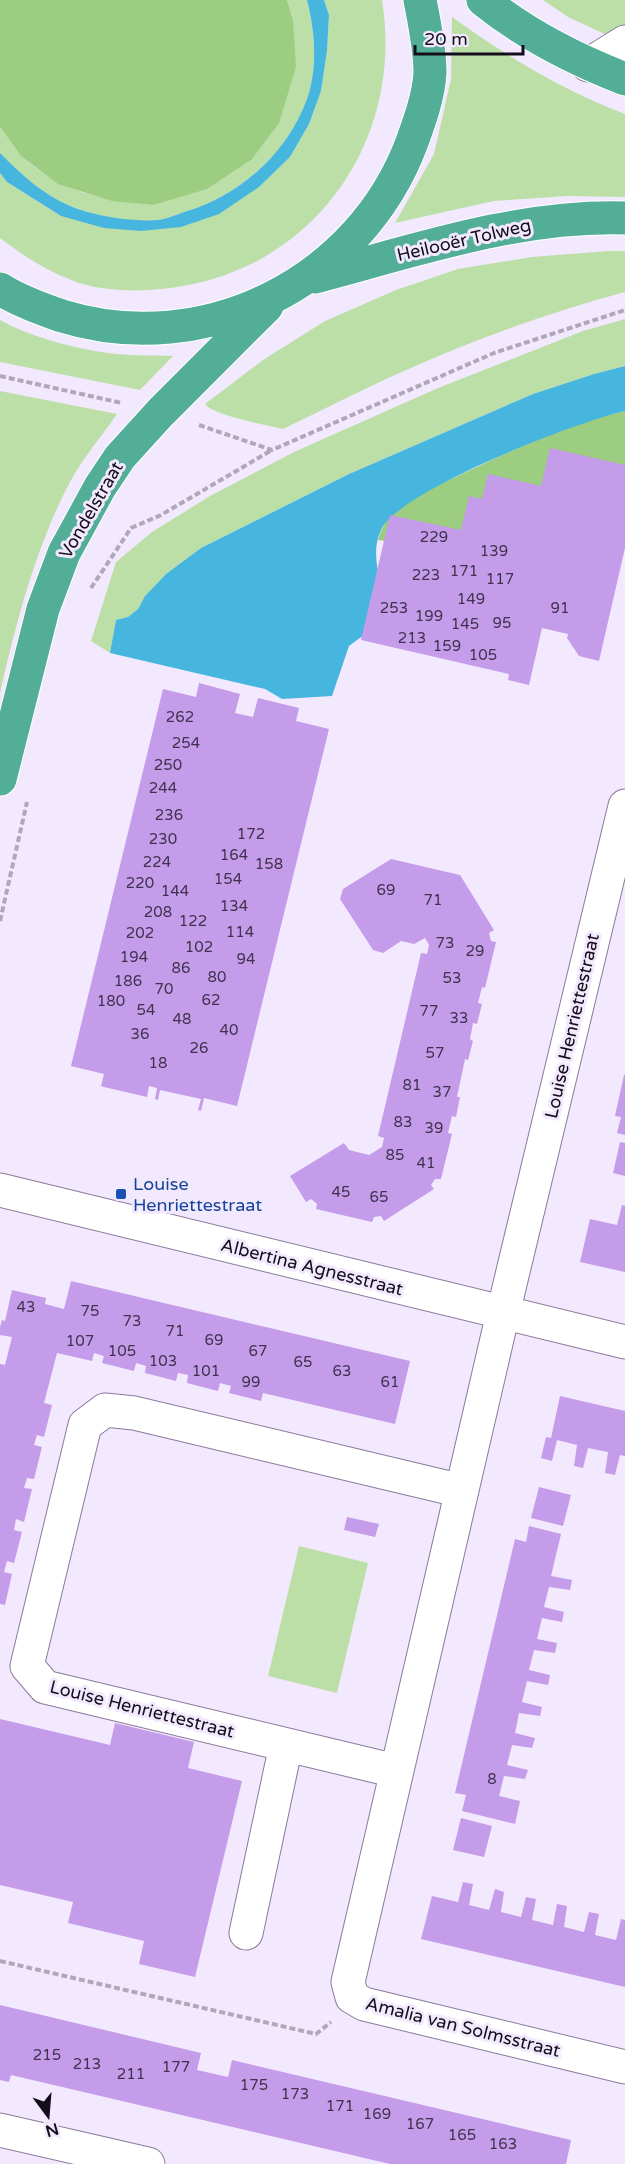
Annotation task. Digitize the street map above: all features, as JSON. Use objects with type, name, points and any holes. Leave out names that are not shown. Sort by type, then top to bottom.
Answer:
[{"type":"highway","points":[[0,289],[42,310],[81,322],[121,328],[161,328],[201,323],[240,312],[277,296],[305,279],[345,247],[365,224],[378,208],[404,163],[422,115],[430,72],[420,0]]},
{"type":"highway","points":[[483,0],[503,16],[588,65],[625,79]]},
{"type":"highway","name":"Heilooër Tolweg","points":[[305,279],[501,229],[551,221],[625,218]]},
{"type":"highway","name":"Vondelstraat","points":[[0,779],[43,609],[64,553],[100,487],[120,457],[277,296]]},
{"type":"street","points":[[588,65],[625,42]]},
{"type":"street","name":"Louise Henriettestraat","points":[[462,1491],[134,1413],[105,1410],[85,1425],[27,1666],[45,1687],[396,1770],[625,806]]},
{"type":"street","name":"Albertina Agnesstraat","points":[[0,1190],[625,1342]]},
{"type":"street","points":[[246,1933],[286,1745]]},
{"type":"street","name":"Amalia van Solmsstraat","points":[[396,1770],[348,1982],[352,1997],[357,2001],[625,2067]]},
{"type":"street","points":[[0,2130],[148,2164]]},
{"type":"path","points":[[89,591],[131,528],[161,515],[273,450],[494,353],[625,310]]},
{"type":"path","points":[[0,376],[127,404],[273,450]]},
{"type":"path","points":[[0,921],[28,798]]},
{"type":"path","points":[[0,1961],[316,2034],[357,2001]]},
{"type":"green space","points":[[0,0],[287,0],[293,20],[296,67],[279,123],[252,159],[207,189],[153,205],[112,201],[58,184],[21,156],[0,127]]},
{"type":"green space","points":[[287,0],[307,0],[310,12],[314,62],[307,99],[287,138],[274,155],[242,184],[224,195],[171,217],[148,221],[112,218],[78,209],[49,195],[0,153],[0,127],[22,156],[51,178],[100,197],[153,205],[293,20]]},
{"type":"green space","points":[[324,0],[382,0],[385,52],[379,102],[363,149],[338,190],[306,227],[267,256],[221,277],[170,288],[120,290],[95,287],[61,276],[34,262],[0,238],[0,173],[7,182],[61,216],[141,231],[259,187],[290,157],[309,124],[321,91],[329,15]]},
{"type":"green space","points":[[543,0],[625,0],[625,27],[611,37],[568,17]]},
{"type":"green space","points":[[452,17],[494,46],[556,83],[625,114],[625,197],[567,196],[494,201],[395,223],[434,154],[451,79]]},
{"type":"green space","points":[[625,251],[625,292],[526,323],[461,347],[397,374],[283,429],[229,416],[205,404],[263,360],[325,321],[396,290],[458,269],[532,257]]},
{"type":"green space","points":[[625,319],[625,366],[533,394],[349,474],[201,548],[166,574],[145,596],[138,609],[128,617],[116,620],[110,653],[91,641],[116,562],[152,532],[210,496],[294,452],[438,388],[583,331]]},
{"type":"green space","points":[[0,320],[41,338],[88,350],[124,355],[173,356],[140,390],[0,362]]},
{"type":"green space","points":[[0,391],[117,414],[75,473],[47,532],[20,612],[0,693]]},
{"type":"green space","points":[[625,411],[625,515],[452,551],[378,540],[384,525],[391,516],[410,500],[428,490],[544,437],[584,422]]},
{"type":"green space","points":[[299,1546],[368,1563],[337,1693],[268,1676]]},
{"type":"water","points":[[307,0],[324,0],[329,15],[321,91],[309,124],[290,157],[259,187],[219,214],[181,227],[141,231],[104,228],[61,216],[7,182],[0,173],[0,153],[32,182],[58,200],[78,209],[124,219],[164,219],[204,205],[224,195],[242,184],[274,155],[287,138],[307,99],[313,75],[314,50]]},
{"type":"water","points":[[625,366],[625,411],[570,428],[493,459],[420,496],[395,514],[381,530],[376,550],[378,570],[388,610],[372,629],[349,646],[332,696],[282,699],[265,689],[110,653],[116,620],[128,617],[138,609],[145,596],[166,574],[201,548],[349,474],[533,394]]},
{"type":"building","points":[[550,448],[625,465],[625,548],[599,661],[579,656],[567,638],[568,634],[542,628],[529,685],[508,680],[509,674],[361,640],[390,515],[461,530],[469,496],[482,499],[488,474],[541,486]]},
{"type":"building","points":[[199,683],[240,694],[235,713],[253,717],[258,698],[299,708],[296,721],[329,729],[237,1106],[204,1098],[201,1111],[198,1110],[201,1099],[160,1090],[158,1100],[155,1099],[157,1088],[149,1086],[147,1097],[104,1087],[101,1086],[104,1074],[71,1066],[163,689],[196,697]]},
{"type":"building","points":[[391,859],[460,875],[494,930],[489,933],[491,941],[496,942],[485,988],[482,987],[478,1003],[482,1004],[477,1024],[473,1023],[470,1039],[473,1041],[468,1060],[465,1059],[457,1097],[460,1097],[456,1117],[452,1116],[448,1133],[452,1134],[441,1179],[435,1179],[431,1185],[434,1189],[384,1221],[381,1216],[374,1217],[372,1222],[316,1209],[317,1204],[311,1199],[306,1202],[290,1176],[344,1143],[349,1150],[369,1155],[382,1147],[384,1138],[378,1136],[421,953],[427,954],[429,945],[425,938],[414,944],[401,941],[383,953],[373,950],[340,899],[343,889]]},
{"type":"building","points":[[624,1075],[625,1135],[617,1133],[621,1117],[615,1116]]},
{"type":"building","points":[[620,1142],[625,1143],[625,1176],[613,1173]]},
{"type":"building","points":[[622,1205],[625,1206],[625,1272],[580,1262],[590,1219],[617,1225]]},
{"type":"building","points":[[71,1281],[410,1361],[395,1424],[263,1393],[261,1401],[229,1393],[231,1386],[220,1383],[218,1391],[187,1383],[188,1375],[178,1373],[176,1381],[145,1373],[146,1366],[136,1363],[134,1371],[102,1363],[104,1356],[94,1353],[92,1361],[57,1353],[44,1403],[52,1405],[44,1437],[37,1435],[34,1445],[42,1447],[34,1479],[27,1478],[24,1488],[32,1489],[24,1522],[16,1519],[14,1530],[22,1532],[14,1563],[7,1561],[4,1572],[12,1574],[5,1605],[0,1604],[0,1364],[5,1365],[12,1337],[0,1335],[0,1327],[2,1320],[5,1321],[12,1290],[46,1298],[45,1304],[64,1309]]},
{"type":"building","points":[[560,1396],[625,1411],[625,1456],[620,1455],[615,1475],[605,1473],[608,1452],[588,1448],[583,1468],[574,1466],[577,1445],[557,1440],[552,1461],[541,1458],[546,1437],[551,1438]]},
{"type":"building","points":[[539,1487],[571,1495],[563,1526],[531,1518]]},
{"type":"building","points":[[347,1517],[379,1524],[375,1537],[344,1530]]},
{"type":"building","points":[[529,1526],[561,1534],[551,1576],[572,1580],[570,1590],[549,1587],[544,1607],[564,1612],[562,1622],[542,1618],[537,1639],[557,1643],[555,1653],[534,1650],[529,1670],[550,1675],[548,1685],[527,1681],[522,1702],[542,1707],[540,1716],[519,1713],[515,1733],[535,1738],[532,1748],[512,1745],[507,1765],[528,1770],[525,1779],[504,1776],[499,1796],[520,1801],[515,1824],[462,1811],[466,1795],[455,1793],[515,1539],[526,1542]]},
{"type":"building","points":[[0,1719],[110,1745],[115,1723],[194,1742],[188,1768],[242,1781],[195,1977],[139,1964],[144,1941],[68,1923],[73,1902],[0,1885]]},
{"type":"building","points":[[461,1818],[492,1826],[484,1857],[453,1850]]},
{"type":"building","points":[[463,1882],[473,1884],[469,1905],[489,1910],[495,1889],[504,1892],[501,1912],[521,1917],[526,1897],[536,1899],[532,1920],[553,1925],[557,1904],[567,1906],[564,1927],[584,1932],[589,1912],[599,1914],[595,1935],[616,1940],[621,1919],[625,1920],[625,1987],[421,1939],[432,1896],[458,1902]]},
{"type":"building","points":[[0,2005],[201,2053],[197,2070],[228,2077],[232,2060],[571,2140],[566,2164],[390,2164],[11,2075],[9,2082],[0,2080]]},
{"type":"place","name":"Louise Henriettestraat","points":[[121,1194]]}]
